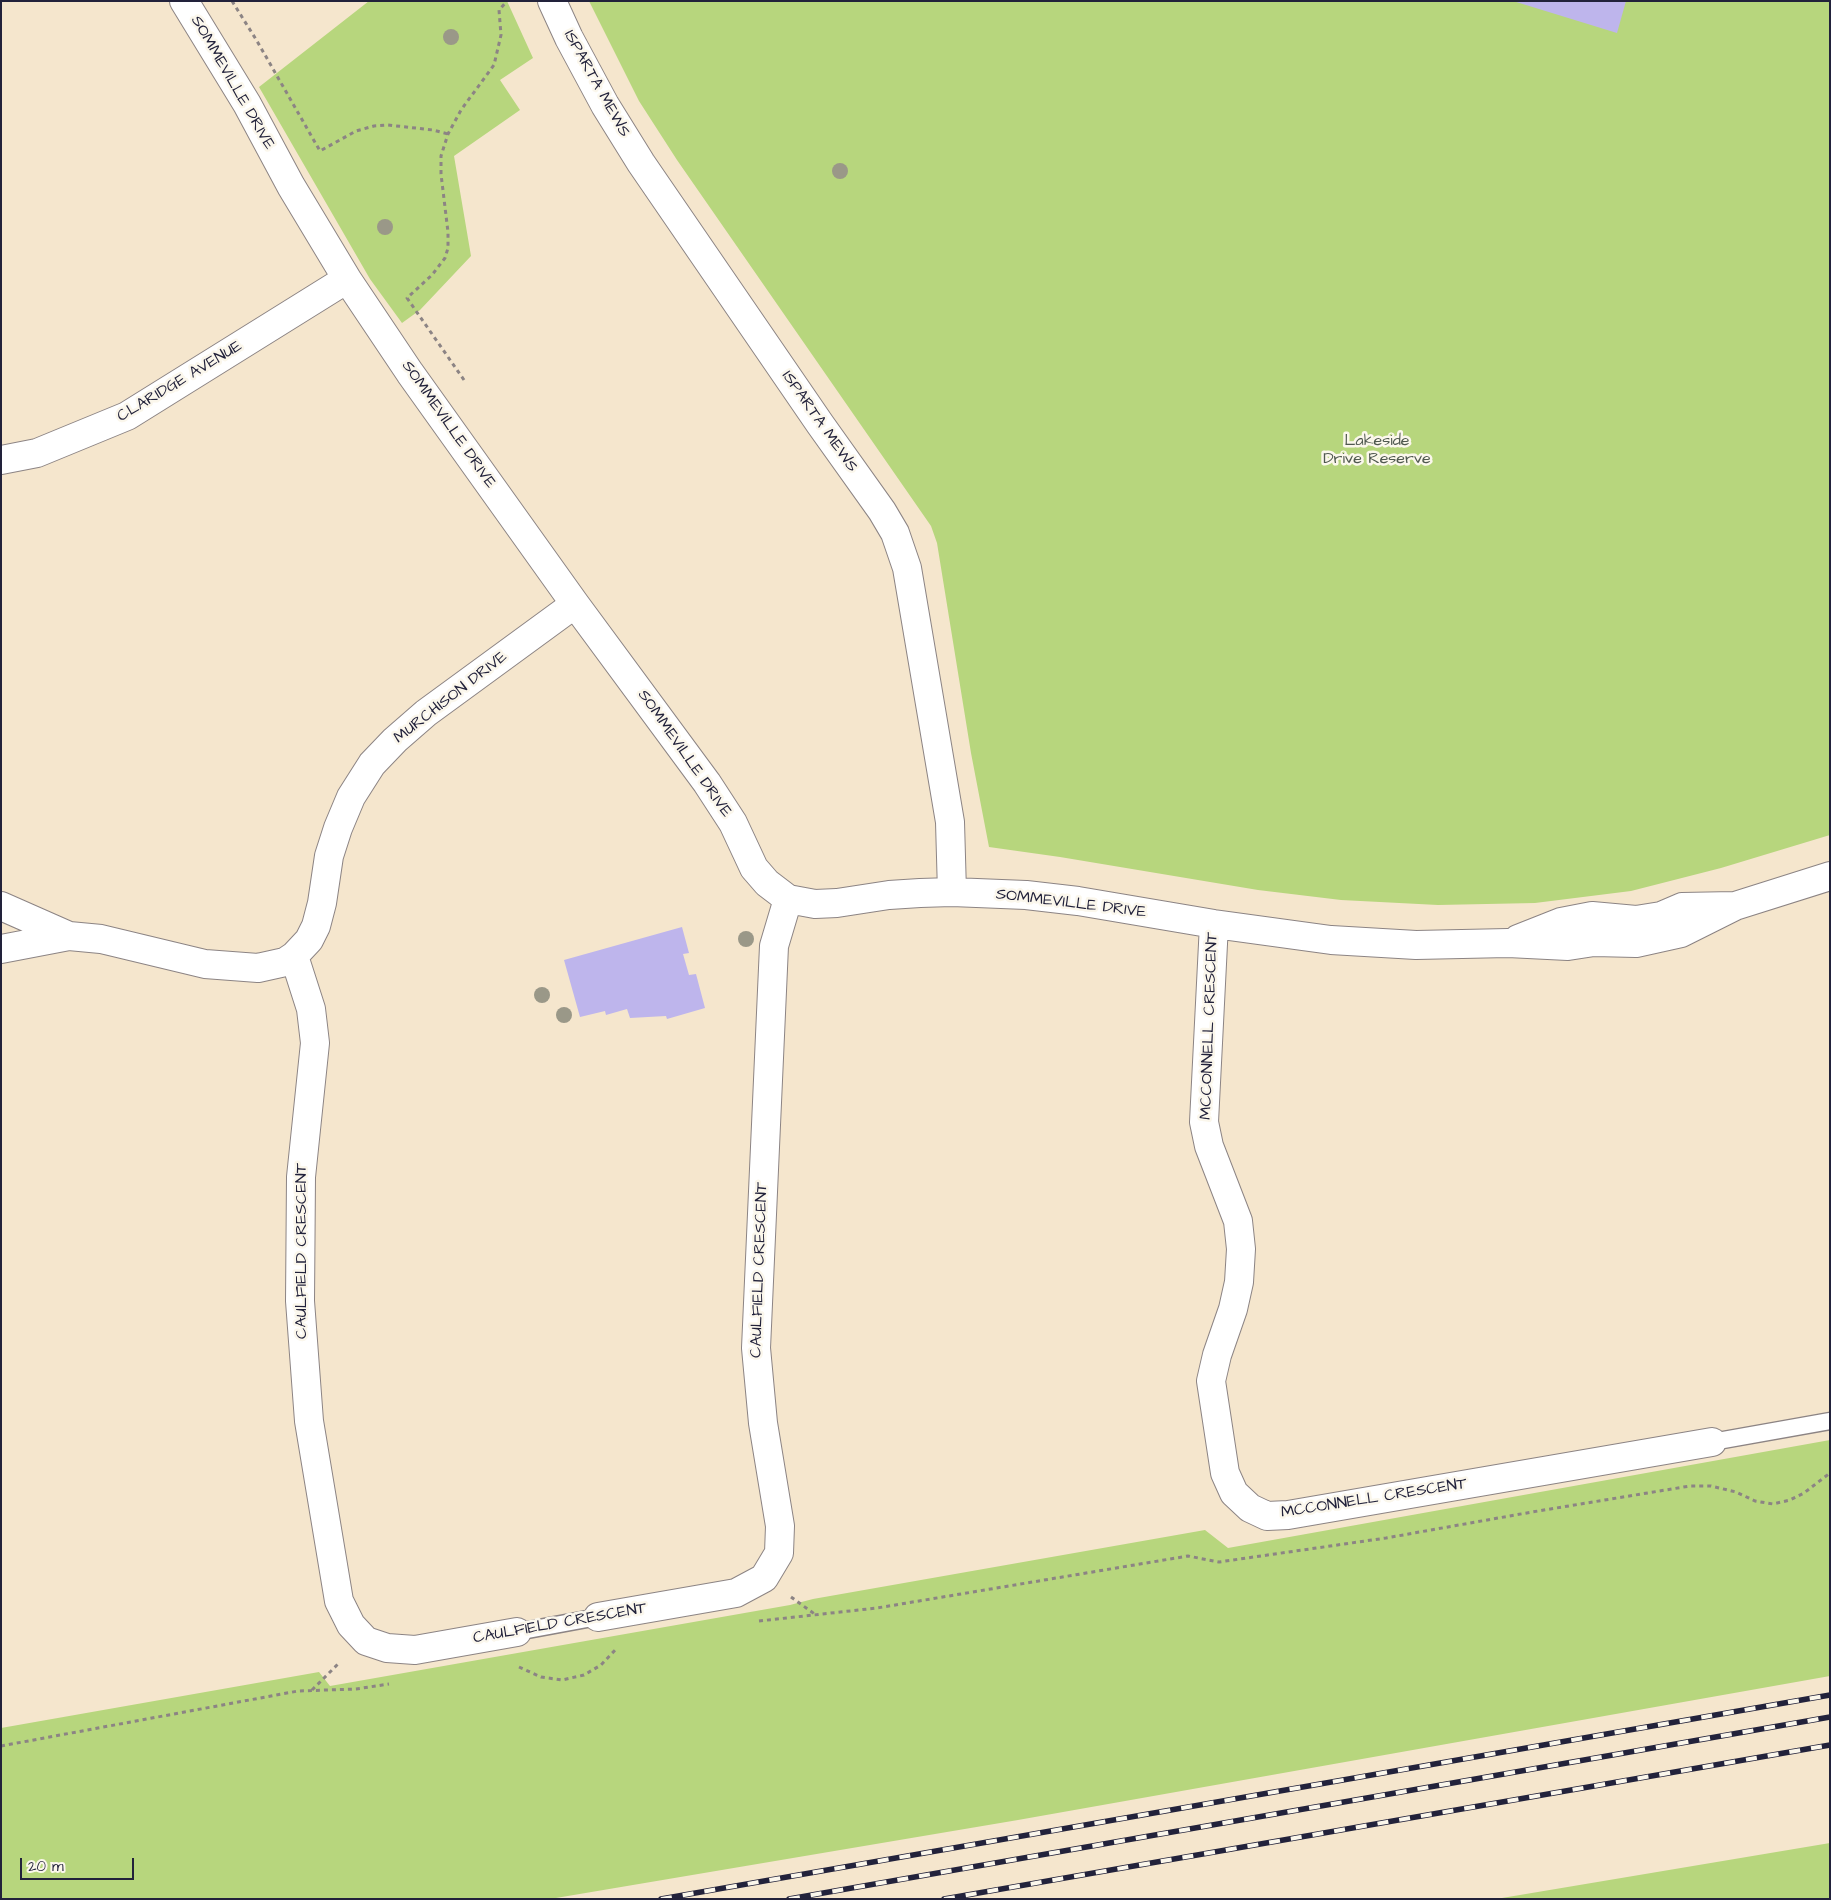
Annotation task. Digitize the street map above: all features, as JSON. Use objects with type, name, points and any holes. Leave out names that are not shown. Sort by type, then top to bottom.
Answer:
[{"type":"street","name":"SOMMEVILLE DRIVE","points":[[184,1],[247,104],[291,186],[346,279],[410,373],[575,604],[707,784],[733,823],[754,868],[767,883],[788,898],[814,904],[838,903],[889,895],[952,892],[1026,895],[1078,901],[1214,924],[1341,941],[1416,945],[1508,943],[1568,946],[1636,932],[1681,933],[1735,906],[1830,876]]},
{"type":"street","name":"ISPARTA MEWS","points":[[552,1],[569,38],[605,105],[641,163],[895,532],[907,568],[950,822],[952,892]]},
{"type":"street","name":"CLARIDGE AVENUE","points":[[1,460],[37,453],[127,416],[346,279]]},
{"type":"street","name":"MURCHISON DRIVE","points":[[1,949],[69,936],[101,939],[205,964],[234,968],[258,968],[285,962],[294,956],[309,940],[316,926],[322,903],[329,856],[338,828],[351,797],[372,764],[395,740],[426,714],[575,604]]},
{"type":"street","name":"CAULFIELD CRESCENT","points":[[598,1617],[736,1593],[764,1578],[779,1553],[780,1526],[763,1423],[756,1348],[774,946],[788,898]]},
{"type":"street","name":"MURCHISON DRIVE","points":[[1,906],[69,936]]},
{"type":"street","name":"MCCONNELL CRESCENT","points":[[1214,924],[1204,1122],[1209,1146],[1238,1222],[1242,1249],[1240,1282],[1233,1310],[1217,1355],[1211,1381],[1225,1473],[1234,1493],[1250,1508],[1267,1516],[1288,1515],[1712,1442]]},
{"type":"street","name":"CAULFIELD CRESCENT","points":[[294,956],[311,1009],[315,1043],[301,1177],[300,1310],[309,1421],[339,1601],[351,1625],[366,1641],[387,1648],[415,1650],[517,1632]]},
{"type":"lane","name":"MCCONNELL CRESCENT","points":[[1712,1442],[1830,1420]]},
{"type":"lane","name":"CAULFIELD CRESCENT","points":[[517,1632],[598,1617]]},
{"type":"path","points":[[232,1],[320,151],[356,131],[374,126],[406,127],[448,134]]},
{"type":"path","points":[[464,380],[407,298],[432,275],[445,258],[448,248],[441,156],[448,134],[460,110],[494,65],[501,35],[499,10],[507,1]]},
{"type":"path","points":[[756,1621],[877,1608],[1188,1556],[1219,1562],[1366,1541],[1690,1486],[1711,1486],[1736,1492],[1755,1501],[1772,1504],[1790,1500],[1804,1493],[1830,1473]]},
{"type":"path","points":[[514,1666],[541,1677],[562,1680],[584,1675],[601,1665],[622,1644]]},
{"type":"path","points":[[312,1691],[344,1658]]},
{"type":"path","points":[[1,1746],[298,1691],[356,1689],[394,1683]]},
{"type":"green space","points":[[369,1],[507,1],[533,58],[500,80],[520,110],[454,156],[471,256],[420,310],[402,323],[370,279],[259,87]]},
{"type":"green space","name":"Lakeside Drive Reserve","points":[[589,1],[1830,1],[1830,835],[1721,868],[1631,891],[1535,903],[1438,905],[1341,900],[1258,890],[989,847],[971,753],[937,543],[931,526],[677,160],[639,101]]},
{"type":"green space","points":[[1830,1440],[1830,1676],[1018,1820],[550,1899],[1,1899],[1,1728],[319,1672],[330,1686],[1205,1530],[1228,1548]]},
{"type":"green space","points":[[1830,1843],[1830,1899],[1496,1899]]},
{"type":"building","points":[[1513,1],[1626,1],[1617,33]]},
{"type":"building","points":[[682,927],[689,953],[683,954],[689,975],[696,974],[705,1008],[667,1019],[666,1016],[630,1018],[627,1009],[606,1015],[605,1011],[580,1017],[564,960]]},
{"type":"railway","points":[[661,1899],[1830,1695]]},
{"type":"railway","points":[[789,1899],[1830,1717]]},
{"type":"railway","points":[[944,1899],[1830,1745]]}]
